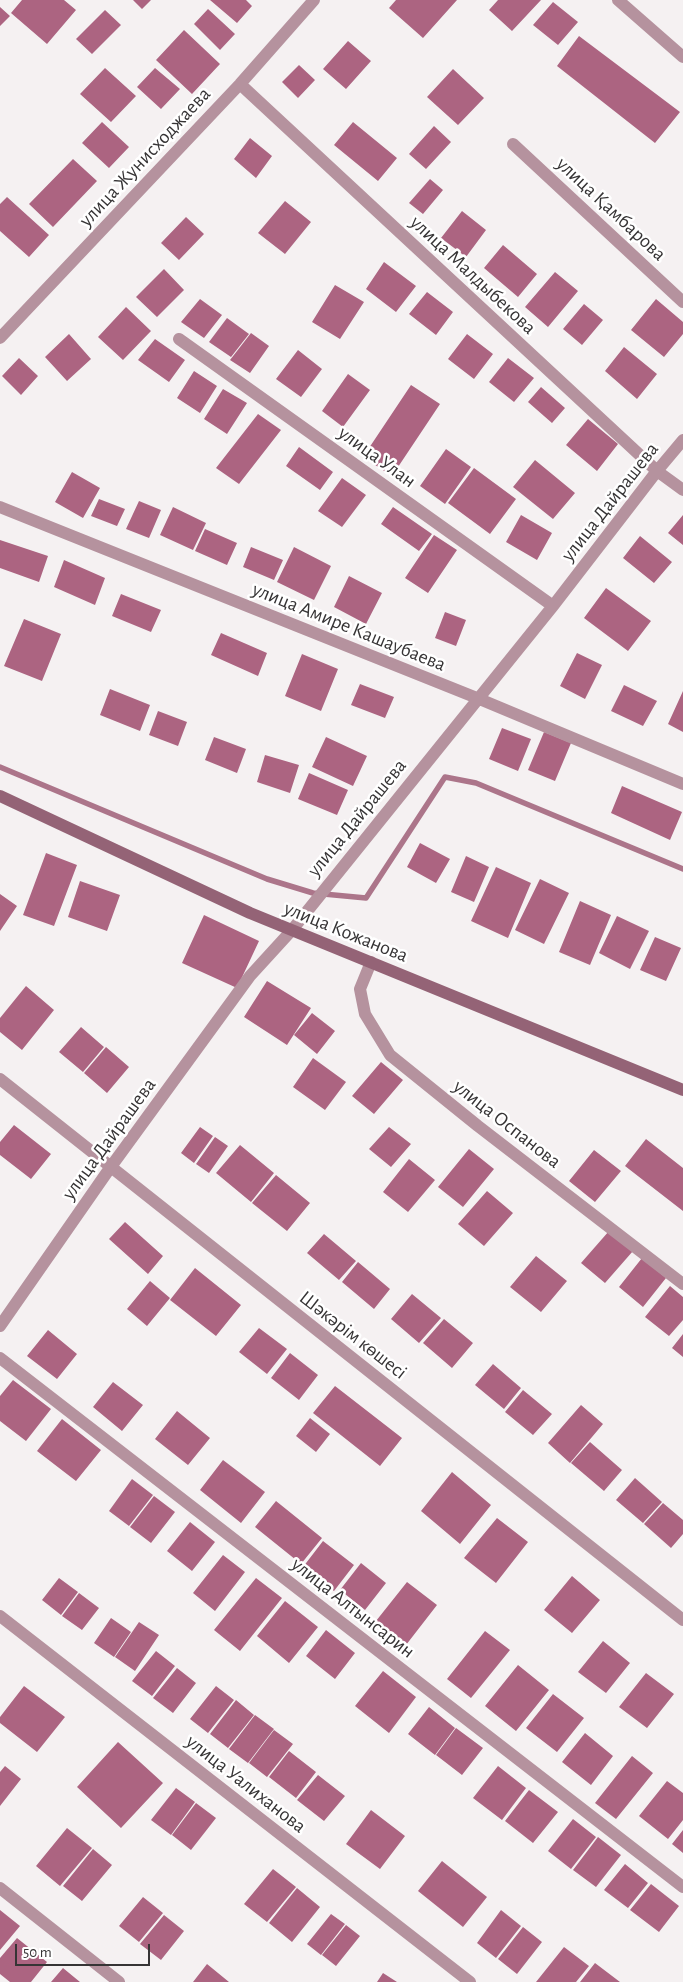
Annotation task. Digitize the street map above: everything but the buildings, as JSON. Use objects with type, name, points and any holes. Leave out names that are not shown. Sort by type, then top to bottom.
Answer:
[{"type":"main road","name":"улица Кожанова","points":[[0,796],[250,913],[683,1090]]},
{"type":"street","name":"улица Жунисходжаева","points":[[0,338],[240,84],[314,0]]},
{"type":"street","points":[[618,0],[683,57]]},
{"type":"street","name":"улица Малдыбекова","points":[[240,84],[657,471],[683,490]]},
{"type":"street","name":"улица Қамбарова","points":[[513,144],[683,302]]},
{"type":"street","name":"улица Улан","points":[[179,339],[553,606]]},
{"type":"street","name":"улица Дайрашева","points":[[0,1326],[110,1168],[250,976],[292,930],[553,606],[683,440]]},
{"type":"street","name":"улица Амире Кашаубаева","points":[[0,507],[477,698],[683,784]]},
{"type":"street","name":"улица Оспанова","points":[[371,962],[360,989],[366,1014],[390,1055],[478,1126],[683,1284]]},
{"type":"street","name":"Шәкәрім көшесі","points":[[0,1079],[683,1620]]},
{"type":"street","name":"улица Алтынсарин","points":[[0,1358],[683,1887]]},
{"type":"street","name":"улица Уалиханова","points":[[0,1616],[470,1982]]},
{"type":"street","points":[[0,1888],[119,1982]]},
{"type":"waterway","points":[[0,767],[267,879],[313,893],[366,898],[445,777],[476,783],[683,869]]}]
